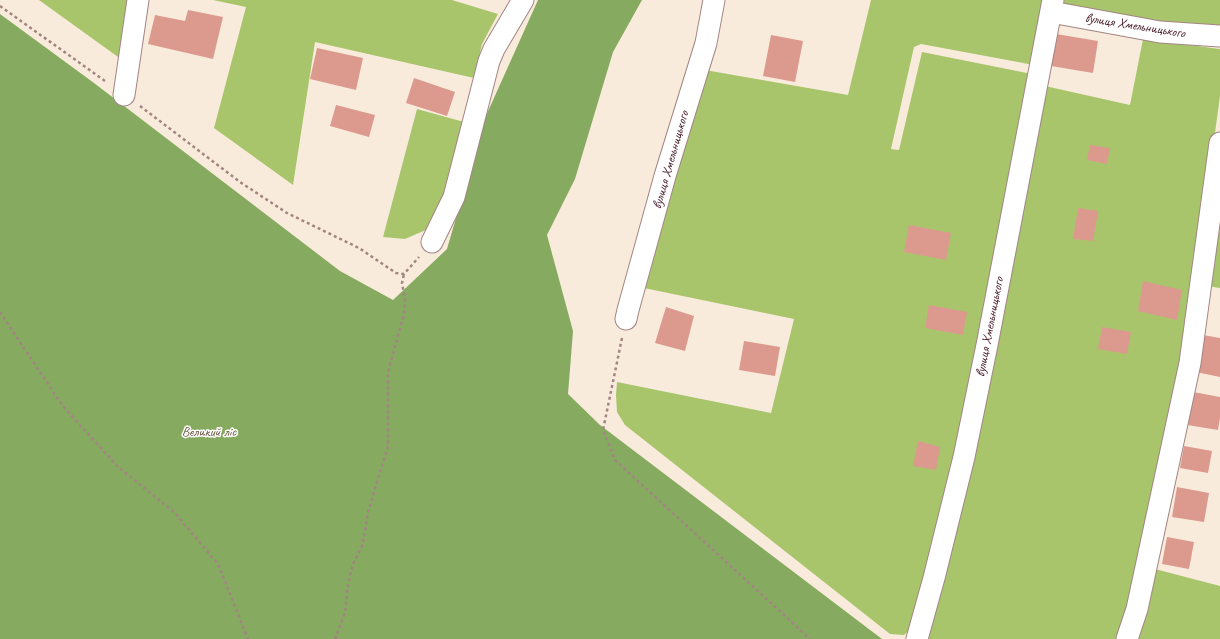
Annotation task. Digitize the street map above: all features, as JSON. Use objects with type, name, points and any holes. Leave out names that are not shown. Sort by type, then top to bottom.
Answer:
[{"type":"street","points":[[124,95],[138,0]]},
{"type":"street","points":[[432,242],[454,197],[489,61],[494,49],[523,0]]},
{"type":"street","name":"вулиця Хмельницького","points":[[626,319],[665,176],[706,43],[714,0]]},
{"type":"street","name":"вулиця Хмельницького","points":[[917,639],[934,578],[964,457],[1052,6],[1160,32],[1220,36]]},
{"type":"street","points":[[1127,639],[1137,608],[1190,363],[1220,143]]},
{"type":"path","points":[[0,6],[124,95],[240,182],[287,213],[359,248],[396,273],[404,274]]},
{"type":"path","points":[[335,639],[346,612],[348,584],[353,564],[363,544],[368,512],[388,446],[388,372],[404,314],[405,300],[402,283],[404,274],[432,242]]},
{"type":"path","points":[[0,312],[62,405],[118,466],[174,512],[218,564],[248,639]]},
{"type":"path","points":[[626,319],[603,430],[615,460],[810,639]]},
{"type":"green space","points":[[39,0],[134,0],[125,62]]},
{"type":"green space","points":[[213,0],[452,0],[498,14],[482,44],[474,78],[315,42],[293,185],[214,128],[246,7]]},
{"type":"green space","name":"Великий ліс","points":[[538,0],[642,0],[613,52],[575,179],[547,235],[573,331],[568,394],[600,425],[882,639],[0,639],[0,14],[94,83],[340,271],[393,300],[447,249],[485,118]]},
{"type":"green space","points":[[871,0],[1046,0],[1034,65],[921,44],[914,47],[891,149],[899,150],[922,52],[1032,74],[952,477],[913,627],[904,635],[890,634],[625,425],[617,412],[616,395],[617,382],[771,413],[794,319],[639,287],[705,70],[848,95]]},
{"type":"green space","points":[[1061,0],[1220,0],[1220,29],[1174,30],[1062,4]]},
{"type":"green space","points":[[1143,39],[1220,49],[1220,96],[1184,361],[1119,639],[923,639],[1045,86],[1130,105]]},
{"type":"green space","points":[[417,109],[464,122],[450,179],[428,229],[405,239],[383,237]]},
{"type":"green space","points":[[1220,193],[1220,288],[1207,286]]},
{"type":"green space","points":[[1155,569],[1220,586],[1220,639],[1134,639]]},
{"type":"building","points":[[188,10],[223,17],[213,59],[148,44],[155,15],[185,21]]},
{"type":"building","points":[[1056,34],[1098,41],[1093,73],[1051,66]]},
{"type":"building","points":[[771,35],[803,41],[795,82],[763,76]]},
{"type":"building","points":[[317,48],[363,58],[356,90],[310,79]]},
{"type":"building","points":[[414,78],[455,92],[447,116],[406,103]]},
{"type":"building","points":[[336,105],[375,115],[369,137],[330,126]]},
{"type":"building","points":[[1090,145],[1110,148],[1107,164],[1087,160]]},
{"type":"building","points":[[1078,208],[1098,211],[1093,241],[1073,239]]},
{"type":"building","points":[[909,225],[951,233],[946,260],[904,252]]},
{"type":"building","points":[[1143,281],[1182,290],[1177,320],[1138,311]]},
{"type":"building","points":[[929,305],[967,312],[963,335],[925,328]]},
{"type":"building","points":[[666,307],[694,316],[685,351],[655,343]]},
{"type":"building","points":[[1102,327],[1131,332],[1127,354],[1098,349]]},
{"type":"building","points":[[1203,335],[1220,338],[1220,377],[1196,372]]},
{"type":"building","points":[[744,341],[780,347],[775,376],[739,370]]},
{"type":"building","points":[[1193,392],[1220,397],[1220,418],[1218,430],[1187,425]]},
{"type":"building","points":[[918,441],[940,447],[936,470],[913,466]]},
{"type":"building","points":[[1184,446],[1212,451],[1208,473],[1180,468]]},
{"type":"building","points":[[1177,487],[1209,493],[1204,522],[1172,517]]},
{"type":"building","points":[[1167,537],[1194,542],[1189,569],[1162,564]]}]
